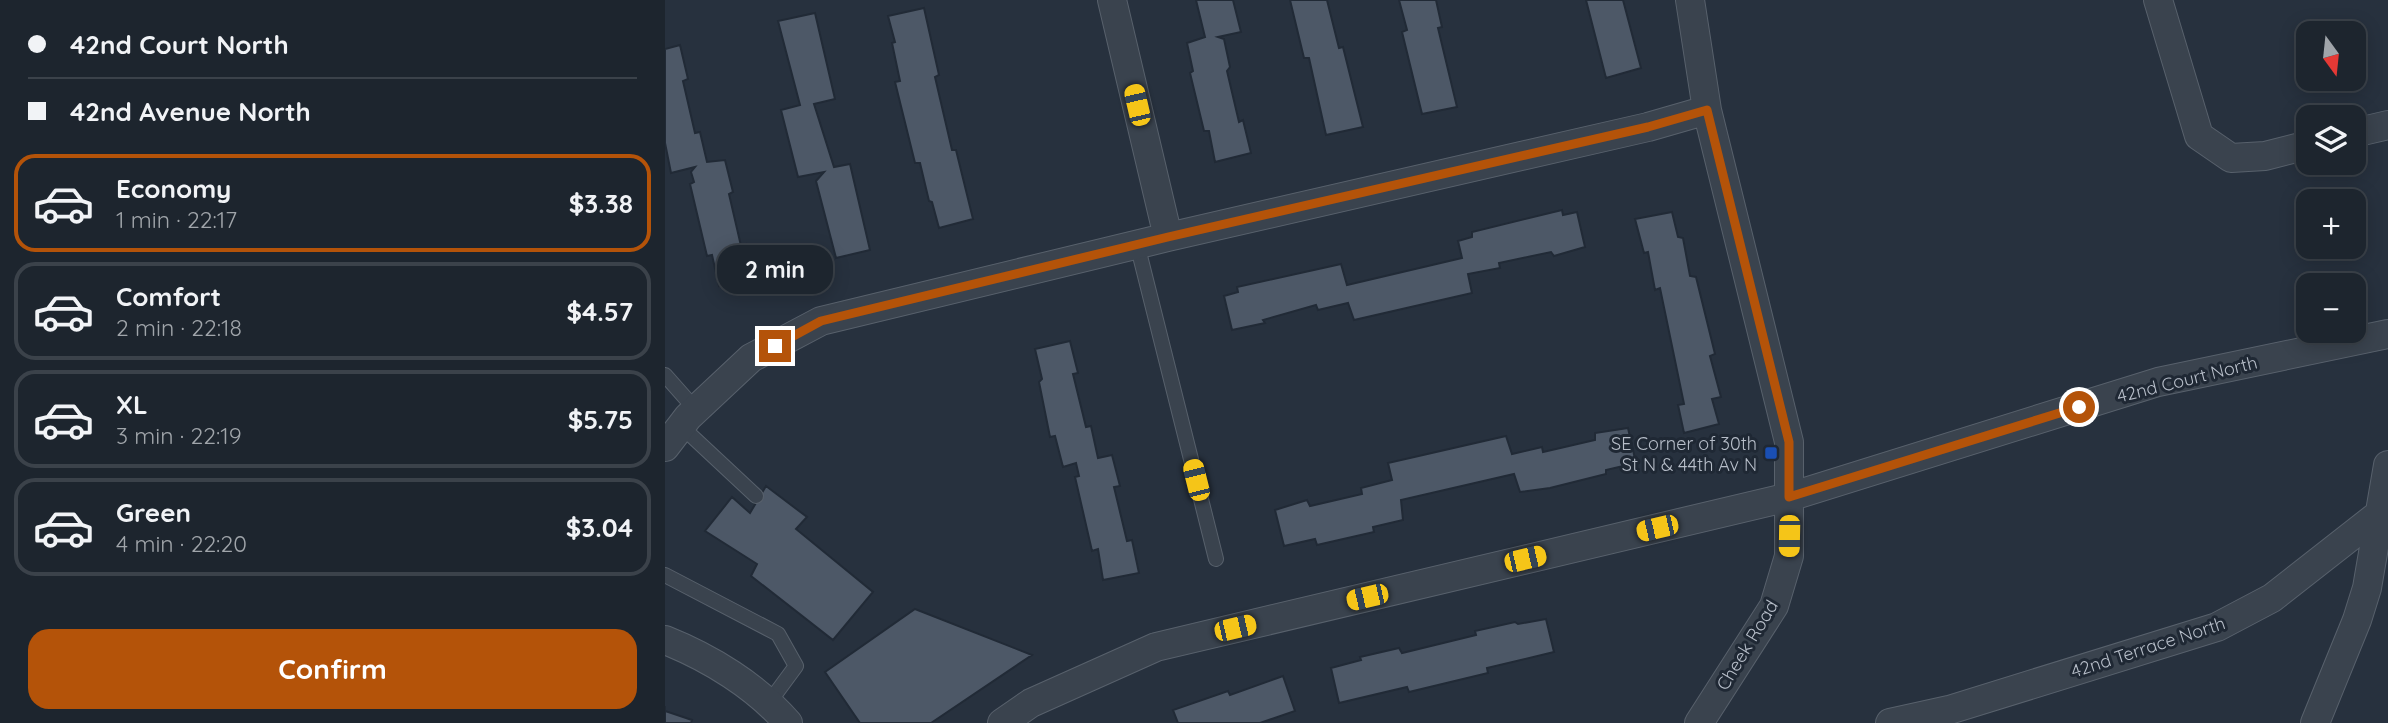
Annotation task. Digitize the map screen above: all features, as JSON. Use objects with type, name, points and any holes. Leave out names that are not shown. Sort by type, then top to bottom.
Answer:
[{"type":"street","points":[[1112,0],[1168,237]]},
{"type":"street","name":"Cheek Road","points":[[1690,0],[1707,110],[1789,442],[1789,556],[1775,606],[1699,723]]},
{"type":"street","points":[[2158,0],[2199,136],[2231,158],[2265,156],[2296,148]]},
{"type":"street","points":[[681,428],[751,358],[821,321],[1137,244],[1648,127],[1707,110]]},
{"type":"street","points":[[2366,131],[2388,125]]},
{"type":"street","name":"42nd Court North","points":[[1002,723],[1031,703],[1156,647],[1789,497],[2158,382],[2388,334]]},
{"type":"street","points":[[2315,723],[2357,620],[2367,588],[2388,465]]},
{"type":"street","name":"42nd Terrace North","points":[[1890,723],[1949,710],[2217,627],[2272,598],[2378,515]]},
{"type":"street","points":[[665,640],[697,653],[743,683],[788,723]]},
{"type":"lane","points":[[1137,244],[1216,559]]},
{"type":"lane","points":[[665,375],[681,428],[756,496]]},
{"type":"lane","points":[[665,575],[778,634],[796,666],[768,704]]},
{"type":"building","points":[[1196,0],[1233,0],[1241,32],[1218,37],[1224,39],[1230,67],[1227,71],[1239,122],[1243,120],[1251,153],[1215,162],[1209,131],[1204,131],[1190,73],[1193,71],[1187,43],[1205,37]]},
{"type":"building","points":[[1290,0],[1327,0],[1339,48],[1343,47],[1363,127],[1326,135],[1309,58],[1304,58]]},
{"type":"building","points":[[1399,0],[1436,0],[1442,27],[1438,28],[1457,107],[1422,114],[1402,32],[1407,30]]},
{"type":"building","points":[[1586,0],[1623,0],[1641,68],[1606,78]]},
{"type":"building","points":[[924,8],[939,75],[935,77],[952,150],[956,150],[973,219],[939,228],[920,163],[915,163],[895,82],[900,81],[892,43],[895,42],[888,16]]},
{"type":"building","points":[[815,13],[835,99],[814,104],[834,167],[850,164],[870,250],[836,258],[816,181],[824,172],[798,177],[781,110],[800,105],[778,21]]},
{"type":"building","points":[[680,45],[688,79],[683,81],[695,133],[700,132],[707,162],[725,160],[733,192],[729,194],[741,246],[746,244],[753,277],[719,286],[712,255],[707,256],[690,184],[694,182],[691,172],[695,167],[671,173],[665,143],[665,49]]},
{"type":"building","points":[[1562,210],[1563,215],[1577,212],[1585,247],[1554,256],[1551,252],[1499,263],[1500,268],[1468,274],[1472,293],[1354,320],[1348,303],[1318,310],[1316,305],[1263,320],[1265,323],[1232,330],[1224,296],[1238,292],[1237,287],[1341,264],[1347,285],[1462,258],[1458,241],[1472,237],[1472,232]]},
{"type":"building","points":[[1672,212],[1678,237],[1683,238],[1690,276],[1696,277],[1715,354],[1710,356],[1721,397],[1712,399],[1719,424],[1684,433],[1678,405],[1684,404],[1660,288],[1655,290],[1648,252],[1644,253],[1635,219]]},
{"type":"building","points":[[1070,341],[1078,373],[1073,374],[1086,427],[1091,426],[1098,458],[1112,455],[1120,486],[1114,487],[1127,541],[1132,540],[1139,573],[1103,580],[1098,549],[1092,551],[1075,477],[1079,476],[1076,463],[1063,467],[1055,436],[1050,437],[1035,349]]},
{"type":"building","points":[[1628,428],[1636,463],[1606,470],[1606,474],[1550,488],[1520,492],[1514,474],[1401,500],[1403,520],[1373,527],[1374,532],[1317,545],[1315,539],[1284,546],[1275,510],[1307,500],[1310,506],[1362,494],[1361,488],[1392,480],[1388,463],[1506,436],[1512,454],[1542,447],[1543,452],[1595,440],[1595,433]]},
{"type":"building","points":[[766,486],[807,517],[796,529],[873,592],[833,640],[751,576],[757,564],[705,531],[732,497],[750,513]]},
{"type":"building","points":[[915,609],[1032,655],[931,723],[860,723],[825,672]]},
{"type":"building","points":[[1546,619],[1554,652],[1487,668],[1488,673],[1409,692],[1407,687],[1339,703],[1331,668],[1361,660],[1360,657],[1399,648],[1402,653],[1476,635],[1475,631],[1515,622],[1518,624]]},
{"type":"building","points":[[1283,676],[1295,711],[1260,723],[1178,723],[1173,710],[1228,691],[1230,695]]},
{"type":"building","points":[[665,711],[692,720],[691,723],[665,723]]},
{"type":"place","name":"SE Corner of 30th St N & 44th Av N","points":[[1771,453]]},
{"type":"route","points":[[775,346],[821,321],[1168,237],[1648,127],[1707,110],[1789,442],[1789,497],[2079,407]]}]
